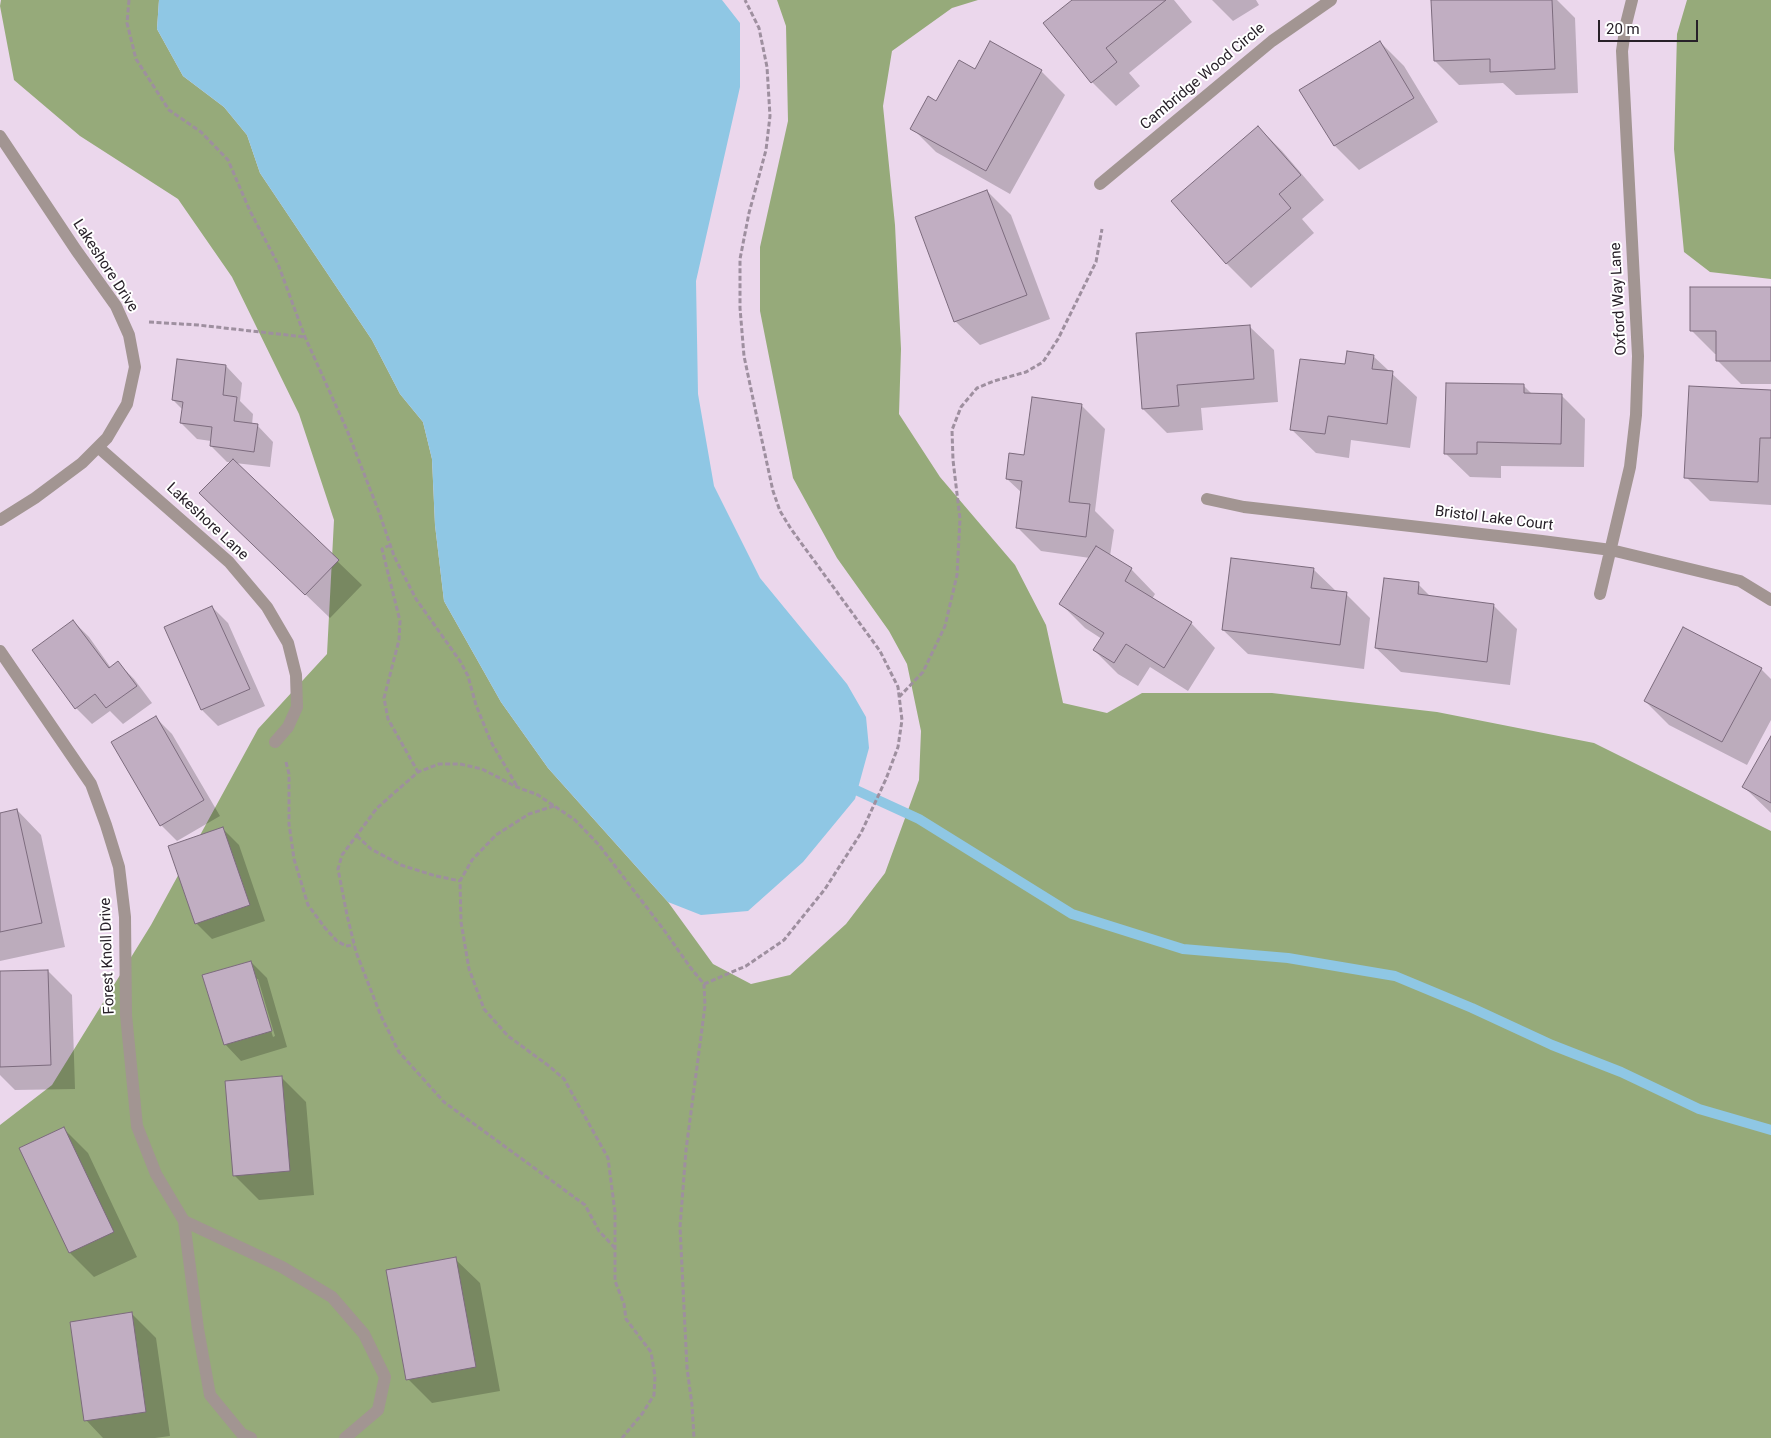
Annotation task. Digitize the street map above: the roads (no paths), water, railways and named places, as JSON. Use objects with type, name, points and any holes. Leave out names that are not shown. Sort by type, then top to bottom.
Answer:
[{"type":"street","name":"Cambridge Wood Circle","points":[[1100,184],[1272,40],[1331,0]]},
{"type":"street","name":"Oxford Way Lane","points":[[1600,594],[1630,467],[1636,415],[1638,356],[1622,51],[1632,0]]},
{"type":"street","name":"Lakeshore Drive","points":[[0,136],[116,306],[129,335],[135,367],[127,404],[107,438],[82,463],[35,498],[0,520]]},
{"type":"street","name":"Lakeshore Lane","points":[[98,446],[229,562],[267,607],[288,643],[296,675],[297,707],[288,727],[275,742]]},
{"type":"street","name":"Bristol Lake Court","points":[[1206,499],[1244,507],[1611,550],[1740,581],[1771,600]]},
{"type":"street","name":"Forest Knoll Drive","points":[[0,651],[91,784],[106,825],[119,867],[126,917],[126,1014],[137,1126],[156,1174],[184,1221],[198,1329],[210,1395],[242,1434],[251,1438]]},
{"type":"street","points":[[184,1221],[282,1267],[332,1297],[364,1334],[384,1377],[378,1410],[345,1438]]},
{"type":"water","points":[[159,0],[722,0],[740,23],[740,87],[696,281],[698,394],[714,486],[760,578],[847,684],[866,717],[869,748],[855,799],[803,862],[748,911],[701,915],[668,902],[548,768],[501,702],[444,601],[435,525],[432,459],[423,422],[400,394],[372,340],[260,173],[247,135],[224,107],[183,76],[157,29]]},
{"type":"waterway","points":[[845,785],[919,819],[1072,914],[1183,949],[1288,958],[1395,976],[1472,1008],[1552,1045],[1621,1072],[1699,1109],[1771,1130]]}]
